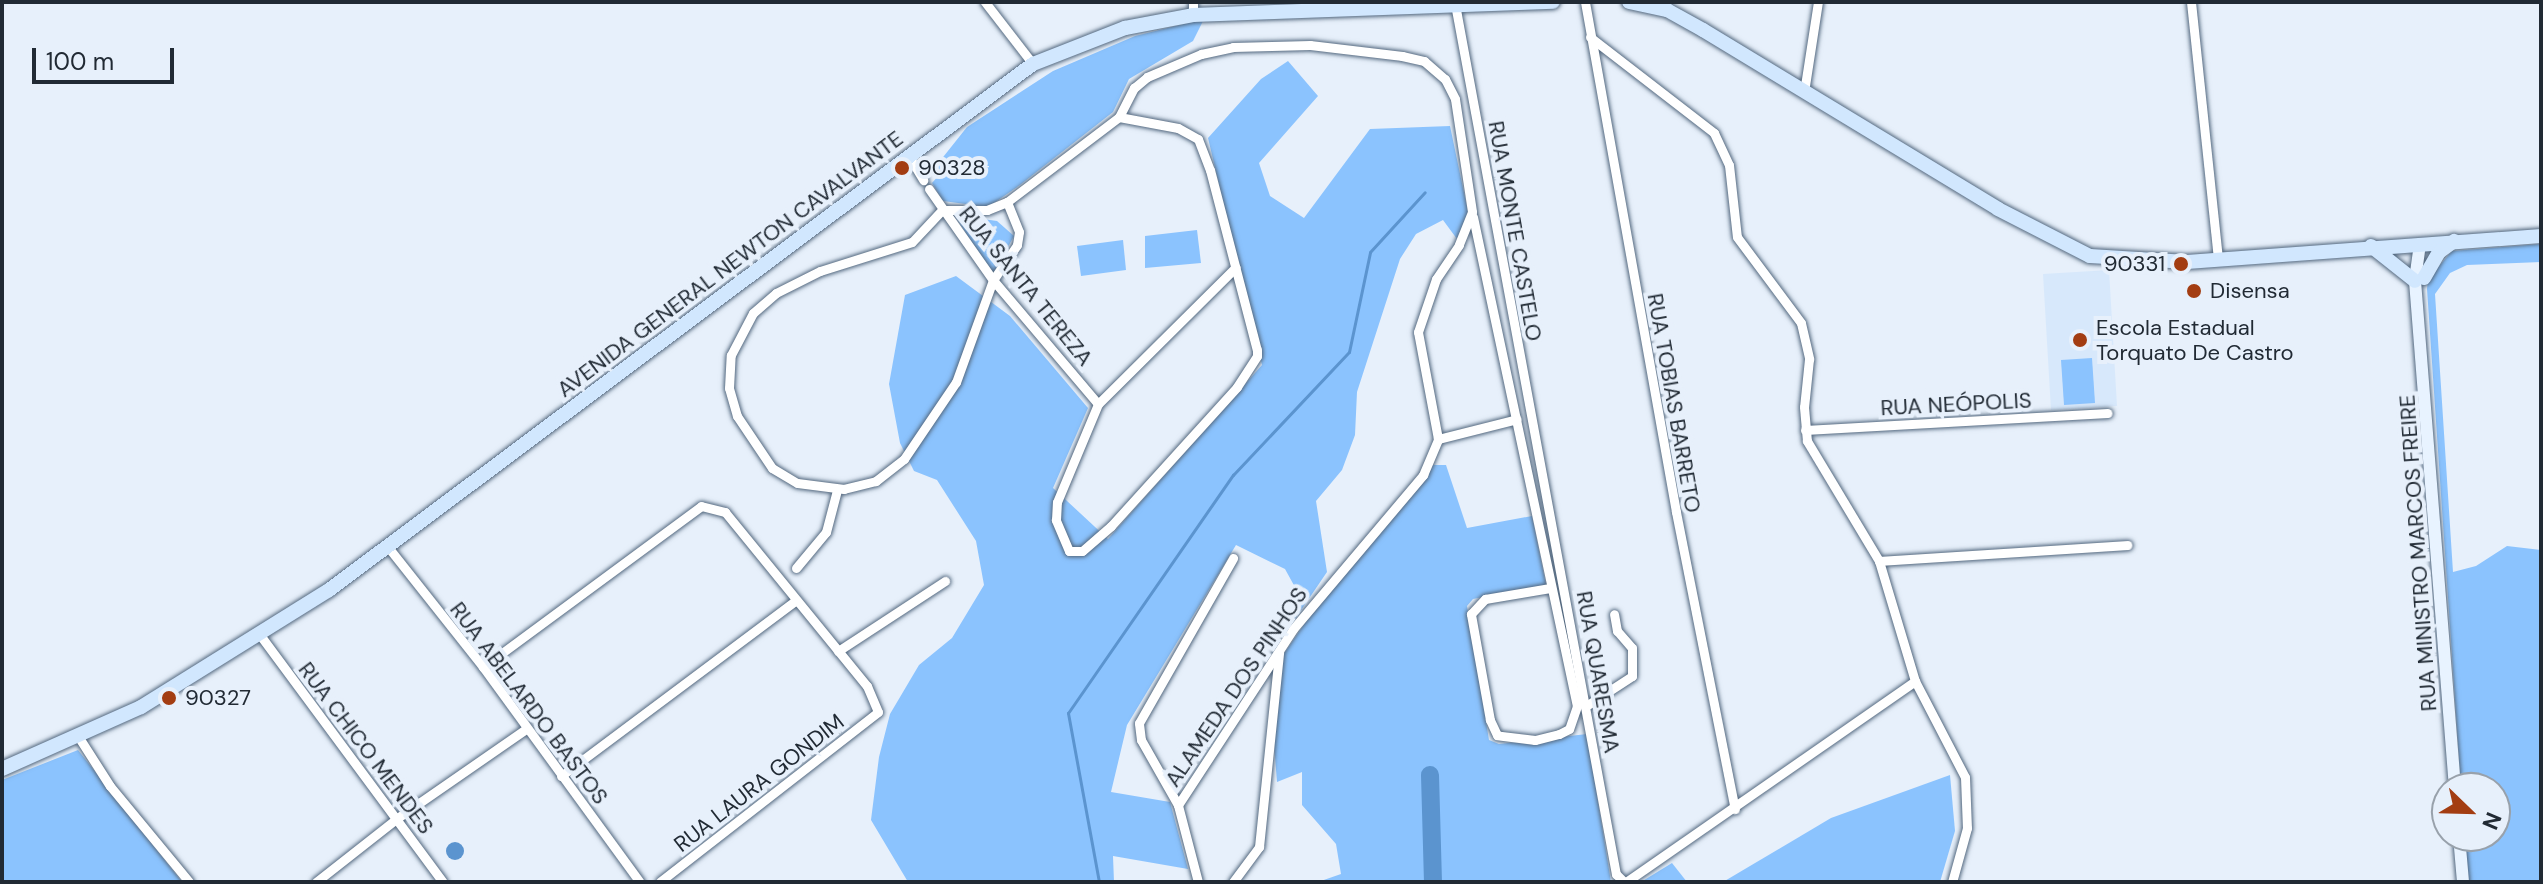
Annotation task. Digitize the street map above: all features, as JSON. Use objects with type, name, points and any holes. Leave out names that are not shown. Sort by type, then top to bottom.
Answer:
[{"type":"main road","name":"AVENIDA GENERAL NEWTON CAVALVANTE","points":[[2,769],[167,693],[260,635],[388,547],[1033,64],[1125,28],[1193,8],[1553,2]]},
{"type":"main road","points":[[1629,2],[1667,6],[1804,92],[2070,248],[2117,261],[2218,259],[2541,236]]},
{"type":"main road","points":[[2371,246],[2420,280],[2439,252],[2454,241]]},
{"type":"main road","name":"RUA MINISTRO MARCOS FREIRE","points":[[2420,244],[2421,315],[2454,772]]},
{"type":"main road","points":[[2460,852],[2463,882]]},
{"type":"street","points":[[985,2],[1033,64]]},
{"type":"street","name":"RUA TOBIAS BARRETO","points":[[1585,2],[1735,809]]},
{"type":"street","points":[[1804,92],[1818,2]]},
{"type":"street","points":[[2191,2],[2218,259]]},
{"type":"street","name":"RUA MONTE CASTELO","points":[[1455,4],[1540,465]]},
{"type":"street","points":[[1590,37],[1626,69],[1677,99],[1720,142],[1729,165],[1737,237],[1805,335],[1809,359],[1805,430],[1813,454],[1879,561],[1915,681],[1965,777],[1967,828],[1952,882]]},
{"type":"street","points":[[1007,202],[1019,239],[993,280],[956,382],[932,424],[889,474],[837,490],[797,483],[772,468],[748,438],[729,388],[731,355],[753,313],[776,293],[820,271],[912,242],[942,210],[987,210],[1007,202],[1119,117],[1134,88],[1147,77],[1201,54],[1233,47],[1335,47],[1424,61],[1439,70],[1455,99],[1472,212],[1577,713],[1569,729],[1535,740],[1506,738],[1492,731],[1471,614],[1485,599],[1550,588]]},
{"type":"street","points":[[1119,117],[1178,128],[1198,139],[1236,267],[1257,350],[1255,363],[1111,526],[1082,551],[1069,551],[1056,520],[1057,502],[1098,404],[1236,267]]},
{"type":"street","name":"RUA SANTA TEREZA","points":[[910,158],[942,210],[993,280],[1098,404]]},
{"type":"street","points":[[1472,212],[1465,234],[1436,279],[1418,332],[1438,439],[1517,419]]},
{"type":"street","name":"RUA NEÓPOLIS","points":[[1805,430],[2108,413]]},
{"type":"street","name":"ALAMEDA DOS PINHOS","points":[[1178,805],[1279,649],[1331,579],[1423,475],[1438,439]]},
{"type":"street","name":"RUA QUARESMA","points":[[1540,465],[1616,874],[1625,882],[1735,809],[1915,681]]},
{"type":"street","points":[[796,568],[826,532],[837,490]]},
{"type":"street","points":[[483,667],[701,506],[725,512],[838,651],[945,581]]},
{"type":"street","points":[[1879,561],[2127,545]]},
{"type":"street","name":"RUA ABELARDO BASTOS","points":[[388,547],[483,667],[640,882]]},
{"type":"street","points":[[1198,882],[1178,805],[1141,740],[1139,723],[1233,558]]},
{"type":"street","points":[[561,776],[795,601]]},
{"type":"street","points":[[1586,706],[1632,676],[1632,648],[1617,631],[1614,614]]},
{"type":"street","name":"RUA CHICO MENDES","points":[[260,635],[443,882]]},
{"type":"street","points":[[1233,882],[1259,847],[1279,649]]},
{"type":"street","name":"RUA LAURA GONDIM","points":[[660,882],[878,712],[874,696],[838,651]]},
{"type":"street","points":[[316,882],[396,819],[526,729]]},
{"type":"street","points":[[78,736],[117,795],[189,882]]},
{"type":"shaded area","points":[[1204,19],[1193,41],[1129,79],[1113,112],[1020,185],[988,207],[943,201],[932,183],[939,175],[936,166],[967,127],[1053,71],[1135,36]]},
{"type":"shaded area","points":[[1288,61],[1318,96],[1259,163],[1270,196],[1304,218],[1370,129],[1450,126],[1468,212],[1457,239],[1443,220],[1416,234],[1400,259],[1357,392],[1355,435],[1342,470],[1316,501],[1327,572],[1293,622],[1296,589],[1285,569],[1236,545],[1127,725],[1111,792],[1170,802],[1188,869],[1113,856],[1114,882],[908,882],[871,820],[879,757],[890,714],[919,665],[952,638],[984,585],[976,541],[937,480],[914,471],[900,443],[889,384],[905,295],[956,276],[1010,316],[1088,408],[1053,488],[1108,539],[1262,365],[1208,138],[1261,79]]},
{"type":"shaded area","points":[[955,215],[997,221],[1014,236],[992,276]]},
{"type":"shaded area","points":[[1197,230],[1201,263],[1145,268],[1145,236]]},
{"type":"shaded area","points":[[1123,240],[1126,270],[1081,276],[1077,246]]},
{"type":"shaded area","points":[[2541,244],[2541,262],[2467,265],[2450,273],[2435,294],[2453,572],[2476,566],[2507,546],[2541,550],[2541,882],[2467,882],[2465,852],[2511,852],[2511,772],[2460,772],[2427,289],[2428,279],[2452,251]]},
{"type":"shaded area","name":"Escola Estadual Torquato De Castro","points":[[2109,270],[2117,406],[2051,410],[2043,274]]},
{"type":"shaded area","points":[[2092,358],[2095,403],[2064,405],[2061,360]]},
{"type":"shaded area","points":[[1433,465],[1446,465],[1467,528],[1532,516],[1546,585],[1473,599],[1467,606],[1489,740],[1499,744],[1587,734],[1611,882],[1318,882],[1341,874],[1336,844],[1302,805],[1302,772],[1277,782],[1274,744],[1281,658],[1334,581]]},
{"type":"shaded area","points":[[78,750],[182,882],[2,882],[2,780]]},
{"type":"shaded area","points":[[1950,775],[1955,831],[1940,882],[1723,882],[1831,818]]},
{"type":"shaded area","points":[[455,842],[464,851],[455,860],[446,851]]},
{"type":"shaded area","points":[[1672,863],[1687,882],[1641,882]]},
{"type":"waterway","points":[[1099,882],[1068,713],[1233,475],[1349,352],[1370,252],[1425,192]]},
{"type":"waterway","points":[[1430,775],[1433,882]]},
{"type":"place","name":"90328","points":[[902,168]]},
{"type":"place","name":"90331","points":[[2181,264]]},
{"type":"place","name":"Disensa","points":[[2194,291]]},
{"type":"place","name":"Escola Estadual Torquato De Castro","points":[[2080,340]]},
{"type":"place","name":"90327","points":[[169,698]]}]
